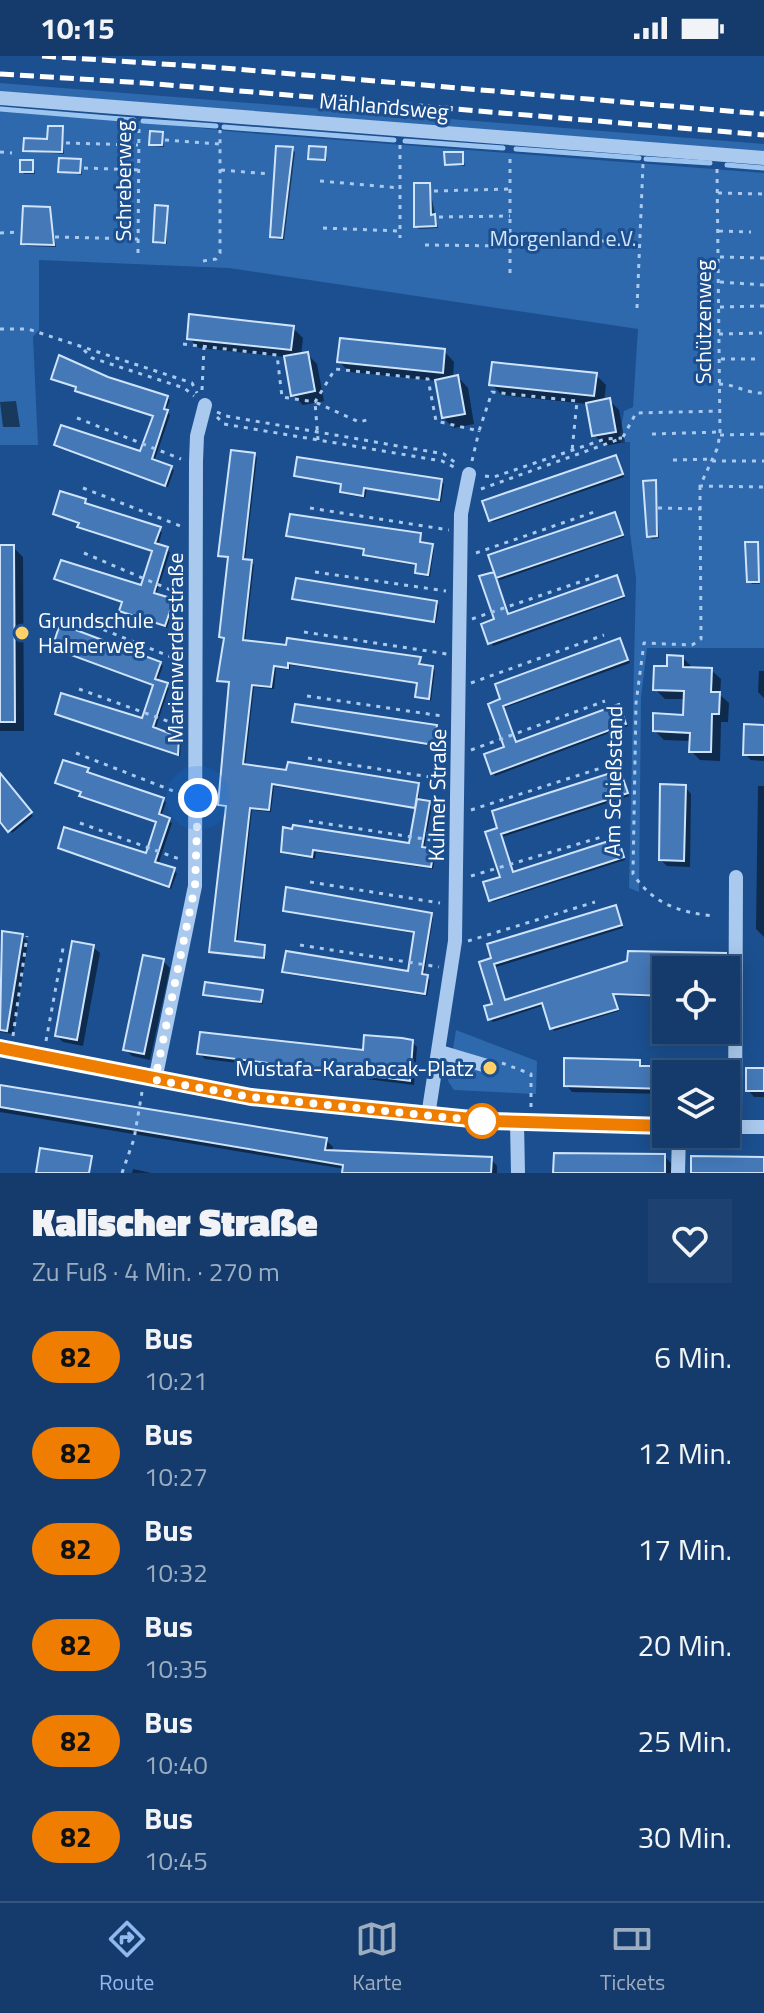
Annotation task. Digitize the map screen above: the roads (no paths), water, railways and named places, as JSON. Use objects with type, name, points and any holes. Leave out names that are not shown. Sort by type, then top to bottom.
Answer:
[{"type":"street","name":"Mählandsweg","points":[[0,98],[764,158]]},
{"type":"street","name":"Marienwerderstraße","points":[[150,1079],[197,865],[196,461],[205,405]]},
{"type":"street","name":"Kulmer Straße","points":[[428,1116],[455,941],[459,843],[461,531],[471,467]]},
{"type":"street","points":[[732,1060],[736,877]]},
{"type":"street","points":[[6,1048],[251,1097],[517,1123],[652,1126]]},
{"type":"street","points":[[440,1052],[487,1066]]},
{"type":"street","points":[[517,1123],[518,1173]]},
{"type":"street","points":[[740,1127],[764,1127]]},
{"type":"street","points":[[678,1173],[679,1148]]},
{"type":"waterway","points":[[0,109],[134,120]]},
{"type":"waterway","points":[[143,121],[216,126]]},
{"type":"waterway","points":[[224,127],[394,140]]},
{"type":"waterway","points":[[405,141],[503,148]]},
{"type":"waterway","points":[[516,149],[639,158]]},
{"type":"waterway","points":[[646,159],[710,163]]},
{"type":"waterway","points":[[727,165],[764,168]]},
{"type":"railway","points":[[42,56],[223,68],[764,114]]},
{"type":"railway","points":[[0,74],[145,83],[764,135]]},
{"type":"place","name":"Grundschule Halmerweg","points":[[22,633]]},
{"type":"place","name":"Mustafa-Karabacak-Platz","points":[[490,1068]]},
{"type":"park label","name":"Morgenland e.V.","points":[[563,238]]}]
